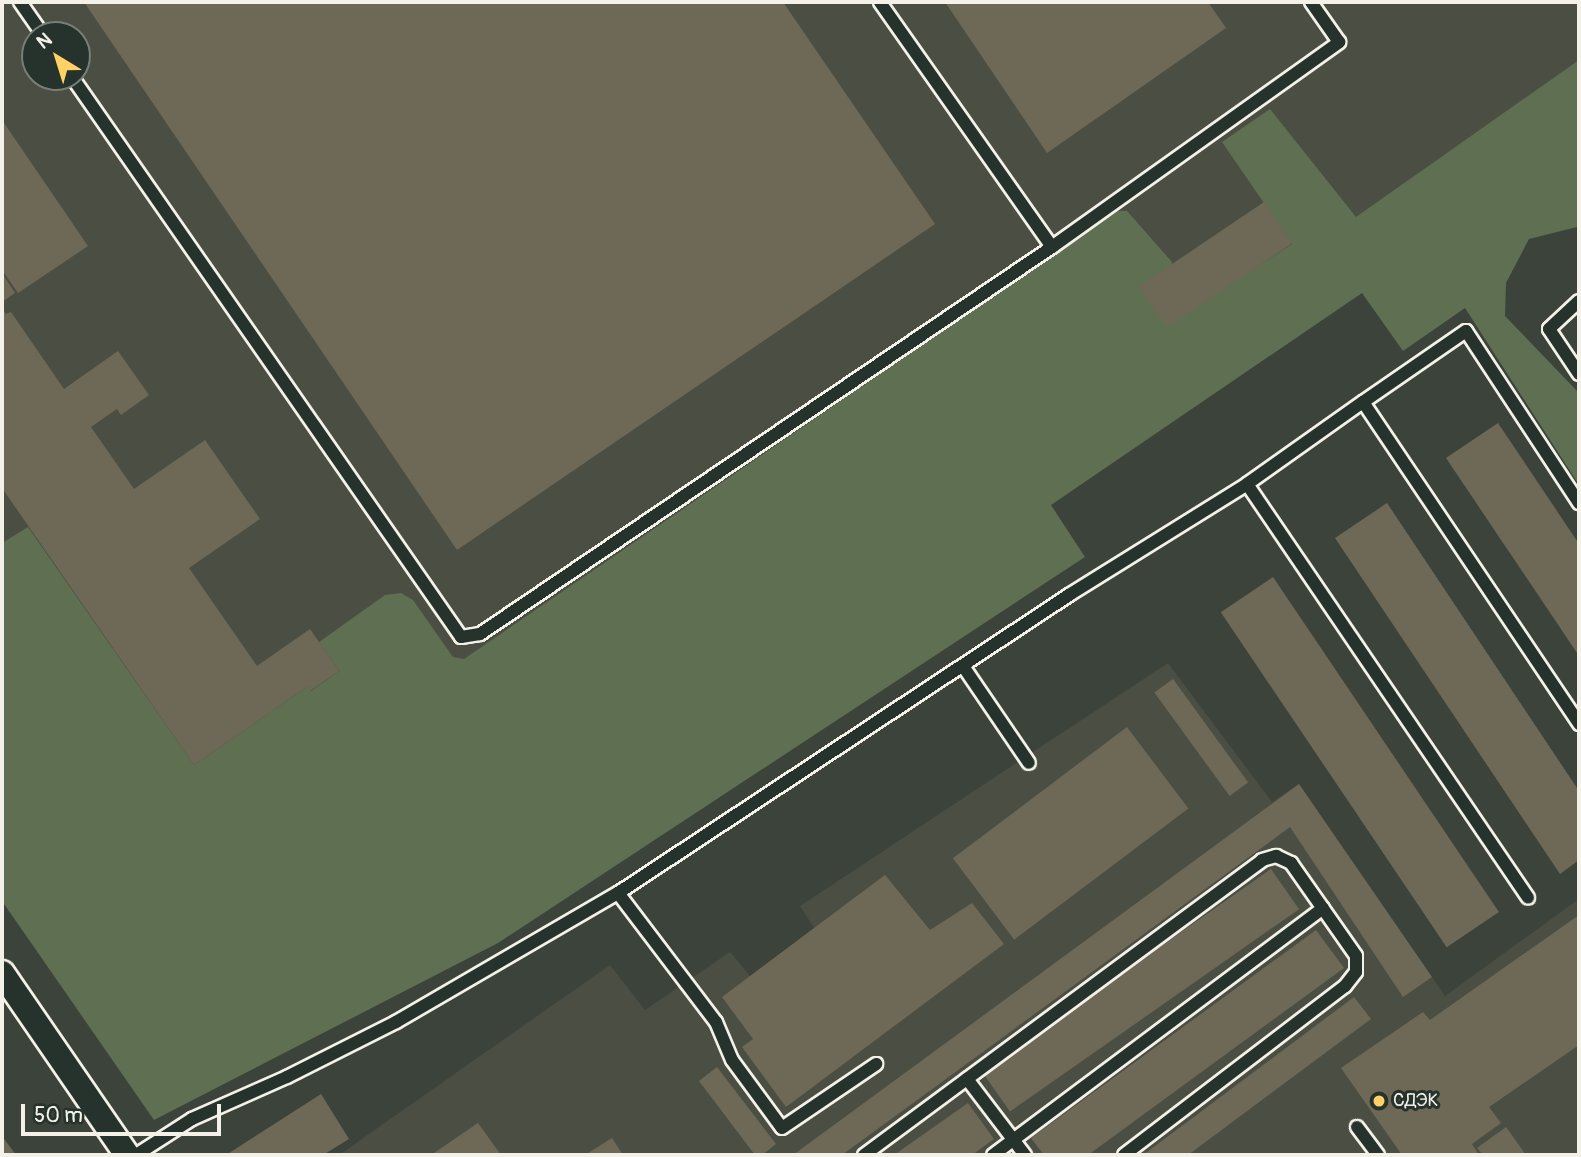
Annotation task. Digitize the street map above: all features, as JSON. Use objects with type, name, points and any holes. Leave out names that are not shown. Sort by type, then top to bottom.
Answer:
[{"type":"street","points":[[2,973],[127,1155]]},
{"type":"lane","points":[[20,2],[33,21]]},
{"type":"lane","points":[[880,2],[1052,247]]},
{"type":"lane","points":[[82,91],[461,637],[480,634],[1052,247],[1339,43],[1311,2]]},
{"type":"lane","points":[[1579,301],[1549,329],[1579,374]]},
{"type":"lane","points":[[136,1155],[192,1119],[287,1077],[396,1022],[618,893],[1170,530],[1247,484],[1465,331],[1579,503]]},
{"type":"lane","points":[[1363,402],[1579,724]]},
{"type":"lane","points":[[1247,484],[1528,897]]},
{"type":"lane","points":[[963,666],[1029,763]]},
{"type":"lane","points":[[864,1155],[1262,860],[1276,856],[1291,863],[1356,956],[1356,972],[1345,985],[1124,1155]]},
{"type":"lane","points":[[618,893],[716,1022],[732,1060],[782,1128],[876,1064]]},
{"type":"lane","points":[[993,1155],[1323,908]]},
{"type":"lane","points":[[967,1079],[1025,1155]]},
{"type":"lane","points":[[1357,1127],[1378,1155]]},
{"type":"shaded area","points":[[2,2],[1579,2],[1579,136],[2,901]]},
{"type":"shaded area","points":[[1168,663],[1272,802],[1299,784],[1445,996],[1579,899],[1579,1155],[339,1155],[610,965],[645,1010],[730,952],[750,976],[814,928],[800,906]]},
{"type":"green space","points":[[1579,60],[1579,230],[1577,227],[1529,239],[1506,283],[1505,316],[1578,392],[1579,485],[1465,308],[1403,351],[1362,293],[1051,505],[1085,557],[498,943],[154,1120],[2,901],[2,543],[28,527],[194,765],[307,687],[311,691],[339,671],[319,642],[385,595],[401,593],[413,600],[453,657],[464,659],[1118,211],[1127,211],[1172,262],[1165,326],[1292,244],[1222,142],[1270,109],[1356,217]]},
{"type":"building","points":[[84,2],[783,2],[935,224],[457,550]]},
{"type":"building","points":[[945,2],[1208,2],[1226,28],[1047,153]]},
{"type":"building","points":[[2,120],[88,246],[18,293],[2,270]]},
{"type":"building","points":[[1264,202],[1292,243],[1167,328],[1139,286]]},
{"type":"building","points":[[2,273],[15,293],[2,302]]},
{"type":"building","points":[[2,308],[6,314],[11,312],[64,389],[118,351],[149,395],[121,415],[117,409],[91,427],[134,489],[205,440],[260,519],[189,568],[257,666],[310,629],[339,671],[310,691],[307,687],[194,765],[2,488]]},
{"type":"building","points":[[1498,423],[1579,544],[1579,656],[1446,458]]},
{"type":"building","points":[[1387,503],[1579,791],[1579,860],[1560,874],[1335,538]]},
{"type":"building","points":[[1273,577],[1499,912],[1447,947],[1221,612]]},
{"type":"building","points":[[1173,679],[1248,783],[1230,796],[1154,693]]},
{"type":"building","points":[[1127,727],[1188,808],[1014,940],[953,858]]},
{"type":"building","points":[[1299,784],[1432,977],[1403,997],[1290,827],[842,1155],[793,1155]]},
{"type":"building","points":[[1271,869],[1299,909],[1010,1112],[982,1071]]},
{"type":"building","points":[[885,875],[930,930],[972,903],[1004,944],[786,1107],[742,1047],[753,1039],[722,997]]},
{"type":"building","points":[[1579,915],[1579,1045],[1489,1107],[1501,1123],[1472,1144],[1479,1155],[1402,1155],[1341,1068],[1423,1012],[1430,1020]]},
{"type":"building","points":[[1316,930],[1344,968],[1088,1155],[1044,1155],[1031,1138]]},
{"type":"building","points":[[1354,997],[1371,1019],[1188,1155],[1143,1155]]},
{"type":"building","points":[[717,1067],[776,1144],[762,1155],[755,1155],[699,1081]]},
{"type":"building","points":[[321,1094],[349,1139],[323,1155],[226,1155]]},
{"type":"building","points":[[968,1103],[994,1139],[972,1155],[894,1155]]},
{"type":"building","points":[[478,1123],[501,1155],[431,1155]]},
{"type":"building","points":[[1506,1127],[1526,1155],[1483,1155],[1477,1148]]},
{"type":"building","points":[[2,1136],[16,1155],[2,1155]]},
{"type":"building","points":[[612,1138],[623,1155],[585,1155]]},
{"type":"place","name":"СДЭК","points":[[1379,1101]]}]
